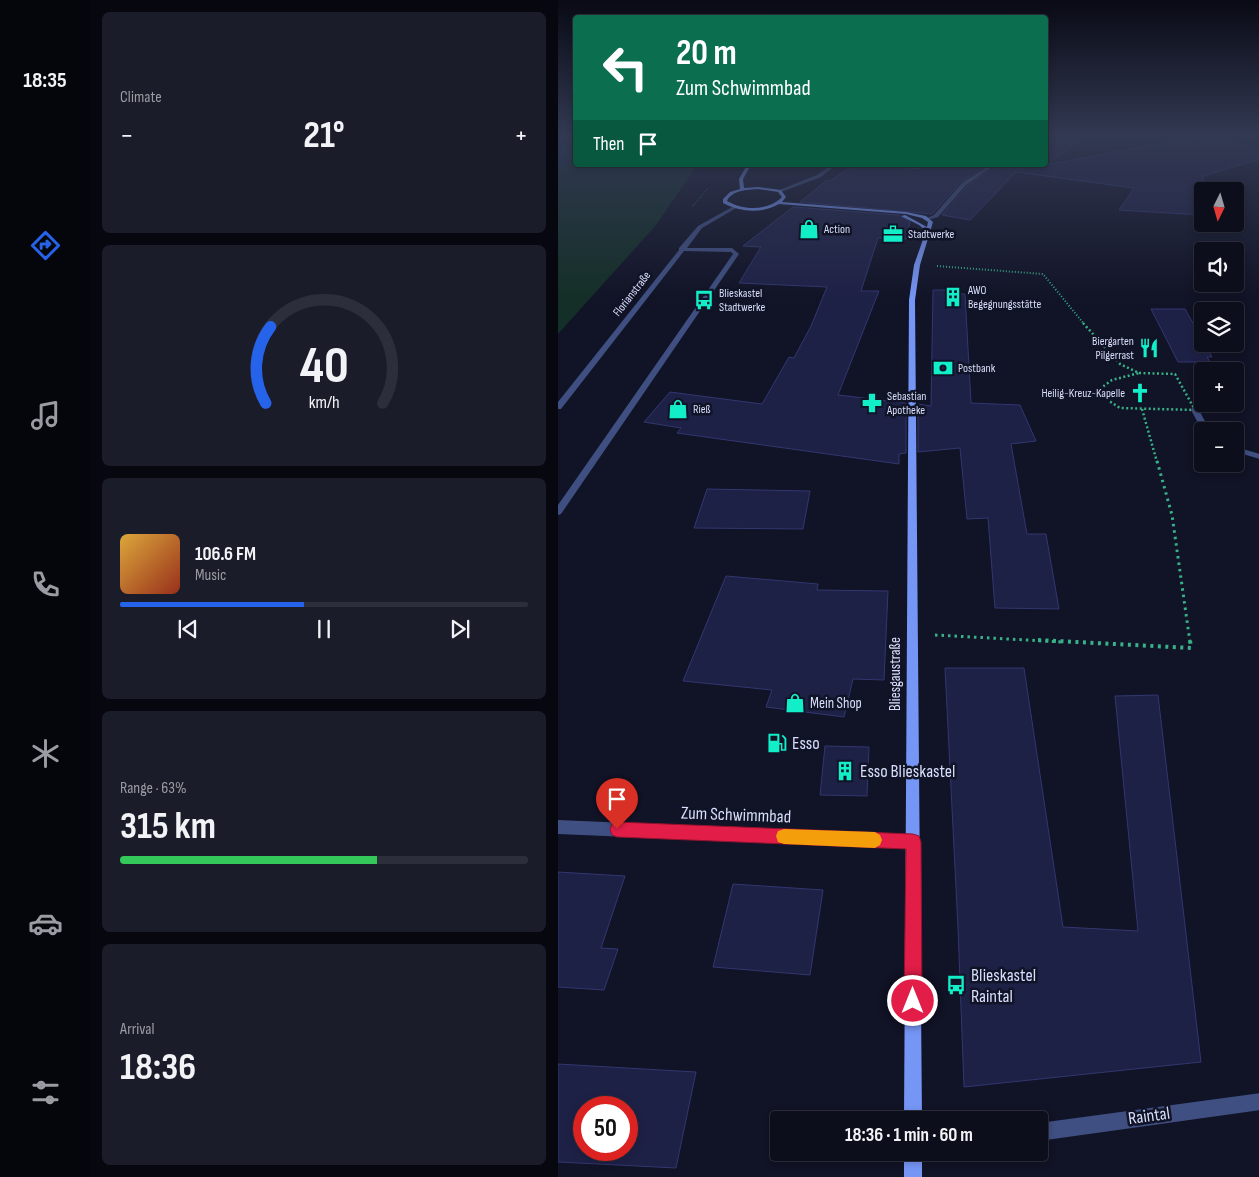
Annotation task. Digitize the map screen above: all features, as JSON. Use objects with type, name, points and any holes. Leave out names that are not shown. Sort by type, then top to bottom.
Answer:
[{"type":"main road","points":[[742,190],[728,195],[725,202],[736,207],[762,208],[778,203],[916,214],[929,219]]},
{"type":"main road","points":[[771,190],[779,191],[784,197],[778,203]]},
{"type":"main road","points":[[885,212],[912,220],[928,230]]},
{"type":"main road","name":"Bliesgaustraße","points":[[913,1111],[914,634],[912,300],[916,266],[931,222],[929,219]]},
{"type":"main road","points":[[913,1161],[913,1177]]},
{"type":"street","points":[[929,219],[936,216],[959,190]]},
{"type":"street","name":"Florianstraße","points":[[558,407],[681,248],[700,227],[736,207]]},
{"type":"street","points":[[558,512],[736,254],[732,250],[681,248]]},
{"type":"street","points":[[1244,452],[1260,457]]},
{"type":"street","name":"Zum Schwimmbad","points":[[558,827],[913,842]]},
{"type":"street","name":"Raintal","points":[[1048,1131],[1260,1101]]},
{"type":"path","points":[[947,266],[1044,274],[1099,343],[1120,364],[1138,373]]},
{"type":"path","points":[[1194,408],[1175,374],[1138,373],[1112,380],[1101,388],[1103,398],[1120,408],[1194,410]]},
{"type":"path","points":[[914,634],[1190,648],[1172,515],[1142,409]]},
{"type":"green space","points":[[558,190],[680,190],[656,225],[558,334]]},
{"type":"building","points":[[815,190],[954,190],[932,214],[800,202]]},
{"type":"building","points":[[964,190],[999,190],[970,220],[942,215]]},
{"type":"building","points":[[1133,190],[1194,190],[1194,214],[1119,210]]},
{"type":"building","points":[[793,207],[899,215],[910,222],[906,239],[878,238],[861,291],[879,291],[838,395],[906,403],[906,453],[899,454],[899,464],[677,433],[681,428],[644,422],[670,392],[762,404],[789,357],[794,358],[811,326],[827,287],[739,283],[761,247],[743,246]]},
{"type":"building","points":[[933,290],[959,290],[960,294],[965,294],[971,403],[1020,405],[1036,441],[1011,444],[1027,534],[1046,534],[1059,609],[995,608],[988,518],[967,519],[960,448],[918,452],[918,404],[931,406]]},
{"type":"building","points":[[1151,309],[1185,309],[1194,325],[1194,352],[1209,352],[1212,357],[1207,357],[1210,362],[1178,362]]},
{"type":"building","points":[[707,489],[810,491],[803,529],[694,528]]},
{"type":"building","points":[[726,576],[818,584],[817,590],[888,591],[884,680],[853,679],[844,717],[766,707],[772,690],[683,681]]},
{"type":"building","points":[[945,668],[1024,668],[1063,927],[1138,931],[1115,696],[1158,695],[1201,1062],[964,1087]]},
{"type":"building","name":"Esso Blieskastel","points":[[825,746],[869,747],[867,796],[820,795]]},
{"type":"building","points":[[558,872],[625,876],[601,948],[618,949],[604,990],[558,987]]},
{"type":"building","points":[[733,884],[823,890],[810,975],[713,967]]},
{"type":"building","points":[[558,1064],[696,1072],[676,1168],[558,1162]]},
{"type":"slow traffic","points":[[784,836],[875,840]]},
{"type":"place","name":"Action","points":[[809,229]]},
{"type":"place","name":"Stadtwerke","points":[[893,234]]},
{"type":"place","name":"AWO Begegnungsstätte","points":[[953,297]]},
{"type":"place","name":"Blieskastel Stadtwerke","points":[[704,300]]},
{"type":"place","name":"Biergarten Pilgerrast","points":[[1149,348]]},
{"type":"place","name":"Postbank","points":[[943,368]]},
{"type":"place","name":"Heilig-Kreuz-Kapelle","points":[[1140,393]]},
{"type":"place","name":"Sebastian Apotheke","points":[[872,403]]},
{"type":"place","name":"Rieß","points":[[678,409]]},
{"type":"place","name":"Mein Shop","points":[[795,703]]},
{"type":"place","name":"Esso","points":[[777,743]]},
{"type":"place","name":"Esso Blieskastel","points":[[845,771]]},
{"type":"place","name":"Blieskastel Raintal","points":[[956,985]]},
{"type":"route","points":[[617,829],[913,842],[913,1001]]}]
